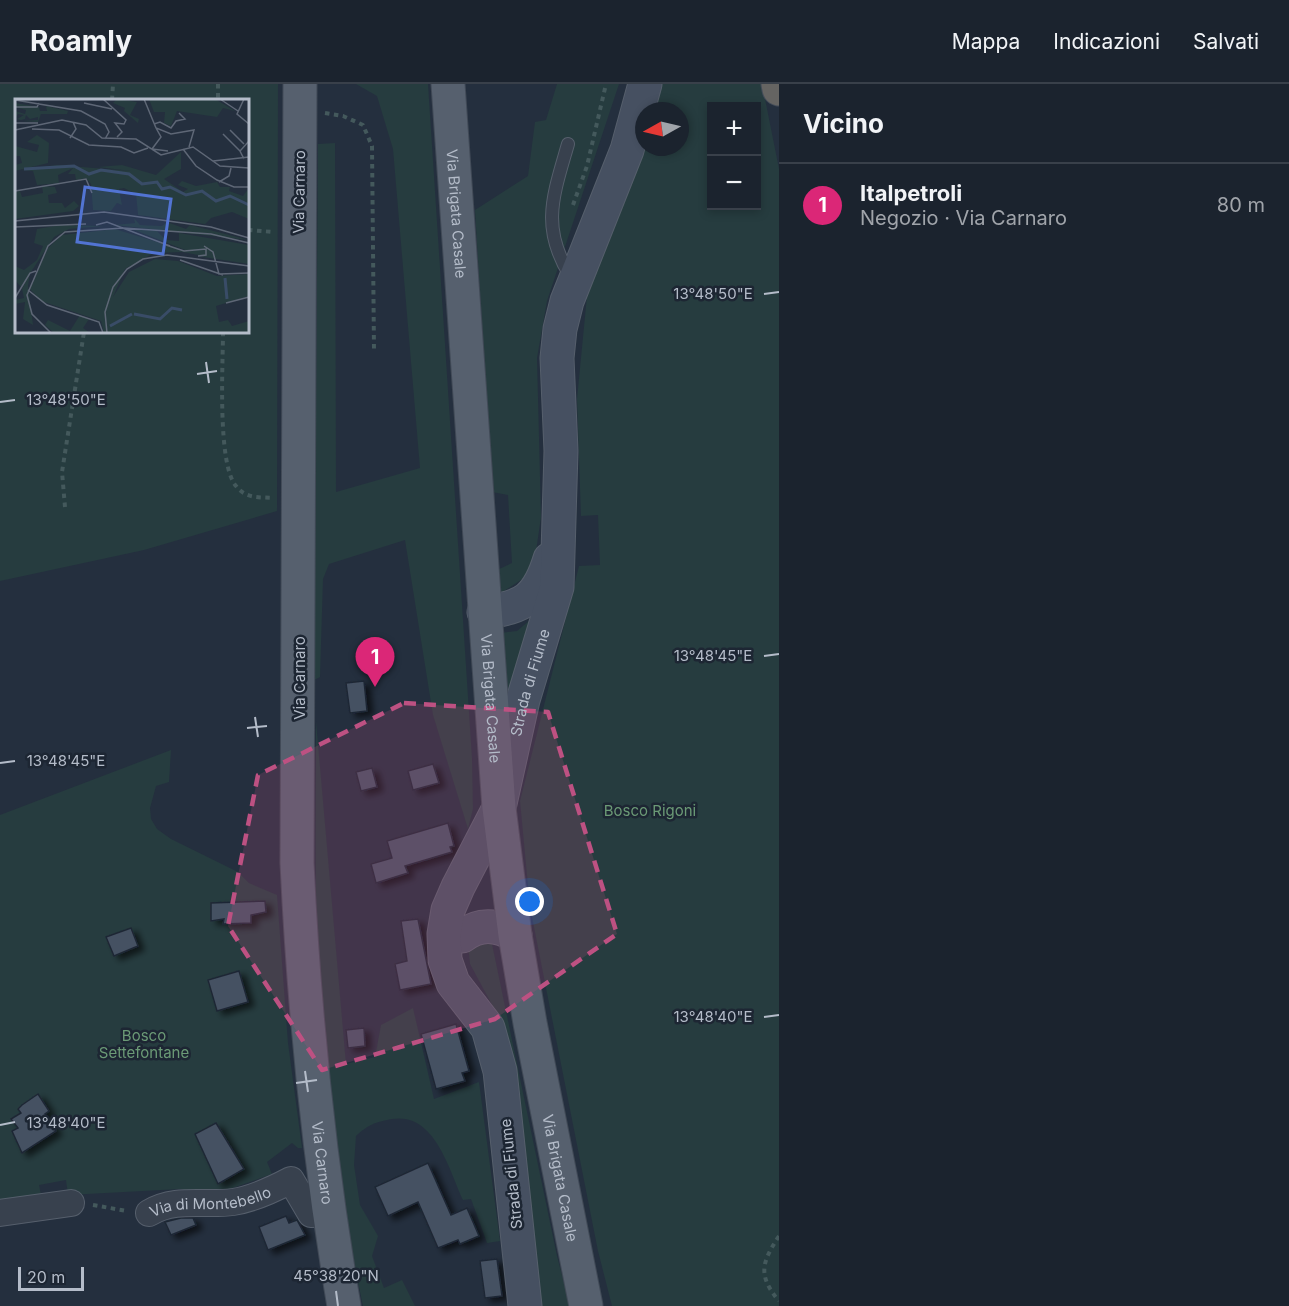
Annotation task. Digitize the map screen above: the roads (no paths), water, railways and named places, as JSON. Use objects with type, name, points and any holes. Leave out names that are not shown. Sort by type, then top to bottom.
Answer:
[{"type":"highway","points":[[778,84],[779,89]]},
{"type":"main road","name":"Via Brigata Casale","points":[[448,84],[499,808],[515,935],[586,1306]]},
{"type":"main road","name":"Strada di Fiume","points":[[525,1306],[500,1071],[488,1028],[453,983],[446,960],[444,934],[448,910],[499,808],[523,700],[557,587],[561,451],[557,358],[560,328],[574,282],[627,150],[645,84]]},
{"type":"main road","name":"Via Carnaro","points":[[300,97],[297,863],[303,990],[329,1213],[344,1306]]},
{"type":"main road","points":[[484,612],[516,607],[531,597],[543,580],[559,532]]},
{"type":"main road","points":[[488,1028],[464,968],[462,936],[468,907],[499,808]]},
{"type":"main road","points":[[462,936],[474,927],[484,926],[502,928],[515,935]]},
{"type":"street","name":"Via di Montebello","points":[[149,1213],[156,1209],[189,1202],[236,1201],[257,1196],[291,1180],[311,1214],[329,1213]]},
{"type":"street","points":[[0,1214],[71,1203]]},
{"type":"lane","points":[[568,144],[552,196],[552,235],[561,260],[574,282]]},
{"type":"place","name":"Italpetroli","points":[[375,687]]},
{"type":"park label","name":"Bosco Rigoni","points":[[650,810]]},
{"type":"park label","name":"Bosco Settefontane","points":[[144,1044]]}]
